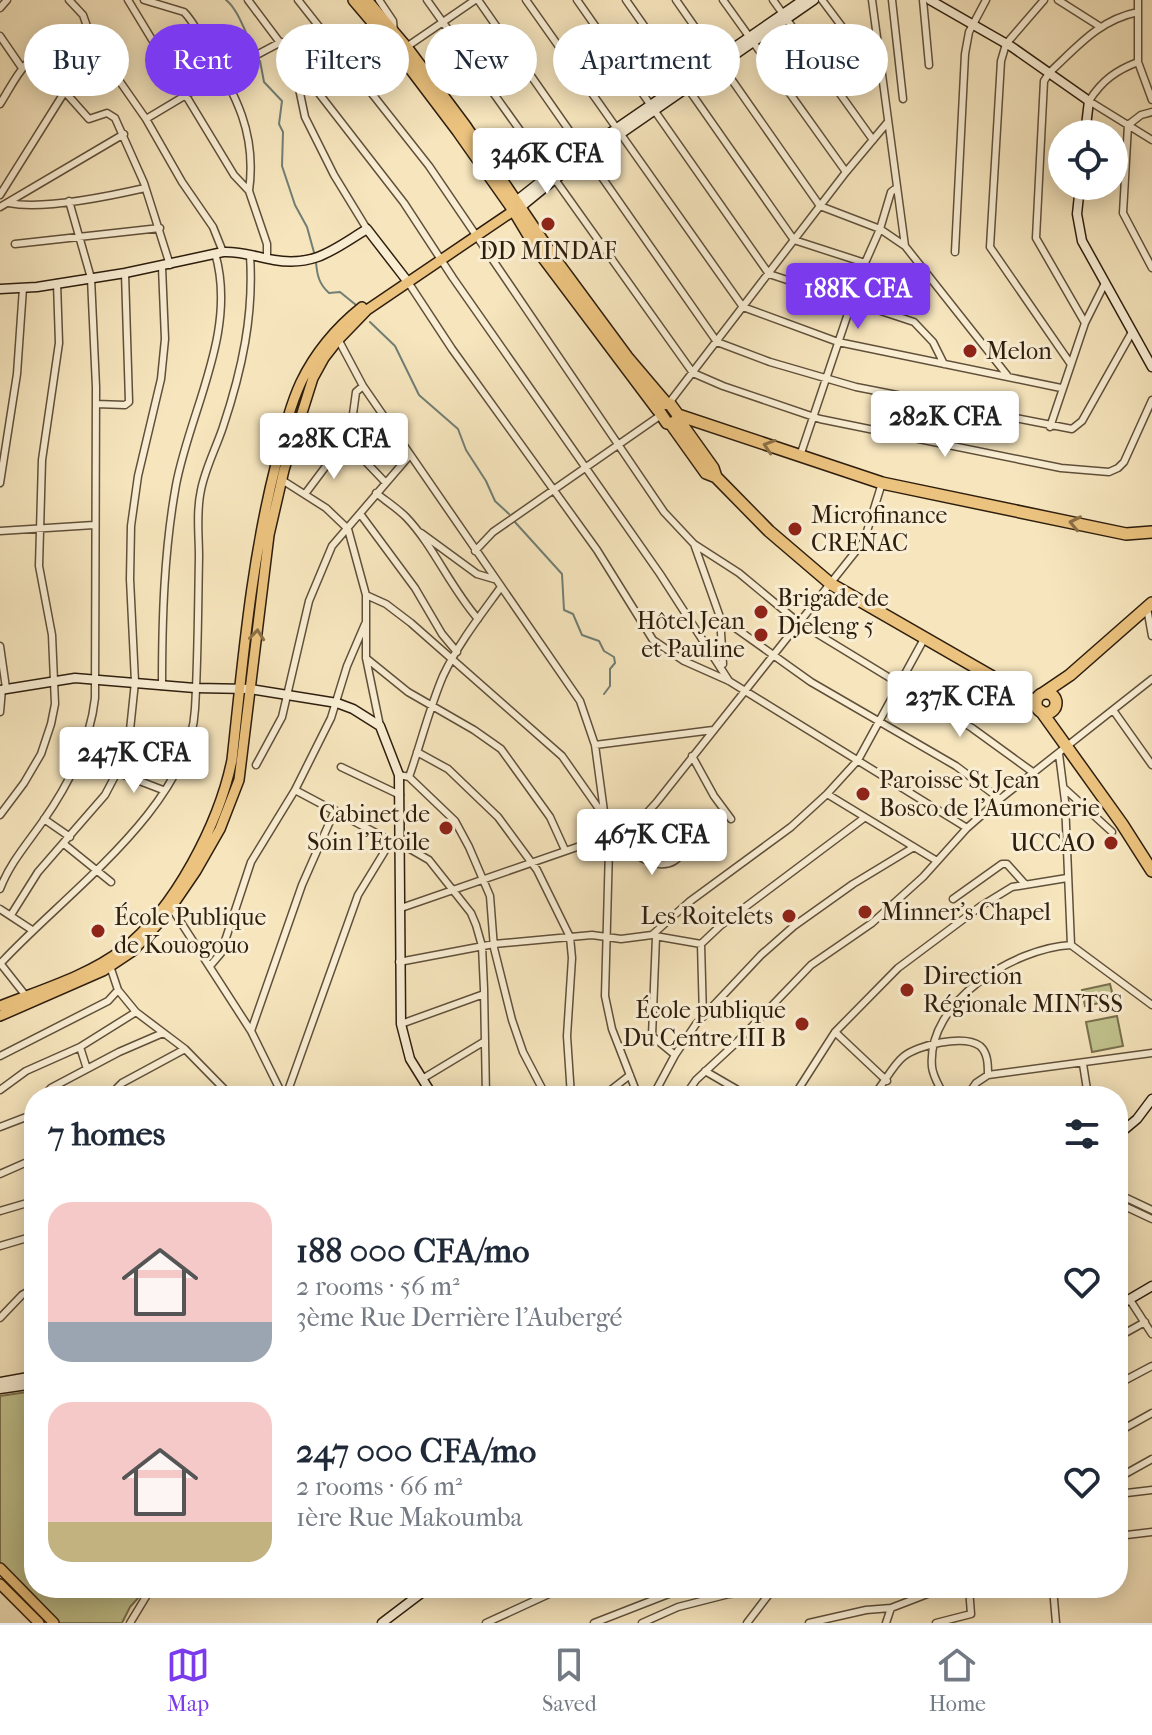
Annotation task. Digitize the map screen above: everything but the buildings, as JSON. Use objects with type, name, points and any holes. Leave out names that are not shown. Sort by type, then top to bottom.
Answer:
[{"type":"highway","points":[[354,0],[378,24]]},
{"type":"highway","points":[[366,0],[387,24]]},
{"type":"highway","points":[[409,58],[624,359],[663,408],[676,419],[706,473],[716,477],[769,531],[831,584],[924,639],[1046,704],[1063,750],[1150,866]]},
{"type":"highway","points":[[676,419],[882,483],[1126,534],[1152,532]]},
{"type":"highway","points":[[1046,704],[1070,675],[1149,606]]},
{"type":"main road","points":[[0,1016],[28,999],[133,951],[210,847],[228,810],[243,761],[245,689],[277,478],[313,378],[336,336],[407,280],[515,205]]},
{"type":"main road","points":[[0,1006],[28,999]]},
{"type":"main road","points":[[0,1568],[24,1592]]},
{"type":"main road","points":[[0,1584],[39,1623]]},
{"type":"main road","points":[[29,1598],[54,1623]]},
{"type":"street","points":[[0,8],[7,0]]},
{"type":"street","points":[[69,0],[83,15],[87,24]]},
{"type":"street","points":[[128,0],[145,28]]},
{"type":"street","points":[[144,0],[184,12],[192,24]]},
{"type":"street","points":[[248,0],[276,36]]},
{"type":"street","points":[[298,0],[424,159],[664,512],[694,544],[739,573],[798,622],[972,728],[1034,773]]},
{"type":"street","points":[[379,0],[393,24]]},
{"type":"street","points":[[427,0],[693,373],[814,418],[1017,460],[1098,473],[1118,468],[1124,462],[1152,400]]},
{"type":"street","points":[[409,46],[476,0],[717,342],[826,379],[1050,427],[1072,429],[1079,426],[1132,331]]},
{"type":"street","points":[[526,0],[743,307],[838,342],[1061,388]]},
{"type":"street","points":[[577,0],[769,274],[914,322],[933,342],[944,364]]},
{"type":"street","points":[[626,0],[643,24]]},
{"type":"street","points":[[676,0],[692,24]]},
{"type":"street","points":[[723,0],[846,172]]},
{"type":"street","points":[[773,0],[873,140]]},
{"type":"street","points":[[785,16],[803,0]]},
{"type":"street","points":[[740,48],[814,0]]},
{"type":"street","points":[[822,0],[840,24]]},
{"type":"street","points":[[872,0],[875,24]]},
{"type":"street","points":[[892,0],[903,99]]},
{"type":"street","points":[[923,0],[929,65]]},
{"type":"street","points":[[930,0],[1006,44],[1120,120]]},
{"type":"street","points":[[955,252],[965,20],[986,0]]},
{"type":"street","points":[[1044,0],[1006,44],[1001,61],[990,247],[1070,363]]},
{"type":"street","points":[[1058,0],[1099,26]]},
{"type":"street","points":[[1138,0],[1138,62],[1152,100]]},
{"type":"street","points":[[1085,323],[1036,238],[1044,81],[1099,26],[1138,12]]},
{"type":"street","points":[[0,36],[22,68]]},
{"type":"street","points":[[1087,120],[1089,101],[1097,89],[1114,72],[1138,62]]},
{"type":"street","points":[[0,104],[24,66]]},
{"type":"street","points":[[740,93],[820,206],[880,229],[905,246],[1007,375]]},
{"type":"street","points":[[129,94],[213,227],[219,253],[220,315],[210,367],[176,487],[165,577],[162,686]]},
{"type":"street","points":[[0,195],[62,96]]},
{"type":"street","points":[[11,915],[38,872],[105,795],[116,772],[133,715],[131,526],[138,476],[161,379],[165,339],[166,266],[160,228],[124,134],[112,115],[107,113],[89,119],[69,96]]},
{"type":"street","points":[[146,119],[184,96]]},
{"type":"street","points":[[187,96],[234,175],[249,191]]},
{"type":"street","points":[[234,96],[243,113],[249,155],[249,191],[267,244],[267,259]]},
{"type":"street","points":[[301,96],[305,117],[334,175],[367,229],[407,280],[452,349],[597,550],[653,640],[684,661],[729,681],[967,828]]},
{"type":"street","points":[[321,96],[404,203],[723,667],[729,681]]},
{"type":"street","points":[[515,205],[670,96]]},
{"type":"street","points":[[693,96],[794,240],[865,263]]},
{"type":"street","points":[[884,96],[905,246]]},
{"type":"street","points":[[1152,112],[1141,115],[1128,125],[1152,140]]},
{"type":"street","points":[[475,551],[493,532],[618,445],[663,408],[887,123]]},
{"type":"street","points":[[0,207],[124,134]]},
{"type":"street","points":[[9,203],[24,205],[69,201],[145,188]]},
{"type":"street","points":[[800,456],[865,263],[891,192],[895,189]]},
{"type":"street","points":[[1079,200],[1078,226],[1082,241],[1152,367]]},
{"type":"street","points":[[1124,200],[1123,213],[1152,268]]},
{"type":"street","points":[[0,889],[13,862],[70,778],[86,740],[94,708],[96,404],[91,278],[69,201]]},
{"type":"street","points":[[15,244],[160,228]]},
{"type":"street","points":[[0,289],[125,273],[219,253],[292,263],[315,259],[367,229]]},
{"type":"street","points":[[28,999],[0,964],[32,930],[71,896],[133,830],[187,752],[194,718],[199,499],[248,338],[252,297],[250,255]]},
{"type":"street","points":[[96,404],[125,405],[129,402],[125,273]]},
{"type":"street","points":[[0,815],[41,754],[51,724],[55,679],[52,635],[39,566],[42,460],[59,343],[57,283]]},
{"type":"street","points":[[1050,427],[1085,323],[1105,283]]},
{"type":"street","points":[[0,483],[17,374],[23,288]]},
{"type":"street","points":[[336,336],[363,386],[580,701],[595,745],[609,848],[605,996],[634,1086]]},
{"type":"street","points":[[305,494],[326,466],[348,451],[356,392],[363,386]]},
{"type":"street","points":[[348,451],[366,462],[385,482]]},
{"type":"street","points":[[256,765],[275,735],[309,601],[332,546],[410,455]]},
{"type":"street","points":[[277,478],[305,494],[348,529],[366,595],[366,658],[380,726],[404,776],[455,821],[482,878],[493,915],[494,944],[512,1020],[523,1052],[541,1086]]},
{"type":"street","points":[[609,848],[622,840],[664,792],[864,541],[882,483]]},
{"type":"street","points":[[376,493],[405,516],[418,531],[447,578],[478,619]]},
{"type":"street","points":[[361,515],[457,652]]},
{"type":"street","points":[[0,531],[94,525]]},
{"type":"street","points":[[418,531],[477,574],[494,579]]},
{"type":"street","points":[[694,544],[720,617],[723,667]]},
{"type":"street","points":[[427,1086],[410,1059],[401,1024],[401,908],[394,842],[400,795],[404,776],[417,752],[432,705],[452,660],[501,587]]},
{"type":"street","points":[[366,595],[386,604],[562,756],[606,818]]},
{"type":"street","points":[[1149,606],[1152,636]]},
{"type":"street","points":[[720,617],[772,657],[956,766],[1000,799]]},
{"type":"street","points":[[210,966],[221,953],[251,862],[295,790],[337,703],[347,666],[365,624]]},
{"type":"street","points":[[675,1055],[652,1036],[654,936],[689,902],[791,827],[858,760],[924,639]]},
{"type":"street","points":[[0,646],[3,689],[0,712]]},
{"type":"street","points":[[366,658],[408,692],[474,730],[504,752],[550,817],[565,850]]},
{"type":"street","points":[[3,689],[55,679],[245,689],[337,703],[380,726]]},
{"type":"street","points":[[693,1086],[811,965],[872,923],[1000,799],[1152,679]]},
{"type":"street","points":[[1113,710],[1152,765]]},
{"type":"street","points":[[595,745],[713,730]]},
{"type":"street","points":[[1063,750],[1071,945]]},
{"type":"street","points":[[417,752],[448,769],[498,817],[537,870],[570,937],[572,958],[567,1036],[570,1086]]},
{"type":"street","points":[[692,756],[731,819]]},
{"type":"street","points":[[341,767],[400,795]]},
{"type":"street","points":[[116,772],[163,790]]},
{"type":"street","points":[[1064,789],[1112,832]]},
{"type":"street","points":[[295,790],[429,860],[471,913],[482,946],[486,1086]]},
{"type":"street","points":[[827,794],[937,861]]},
{"type":"street","points":[[251,1031],[302,885],[335,810]]},
{"type":"street","points":[[703,1017],[701,944],[720,926],[864,818]]},
{"type":"street","points":[[44,819],[70,837]]},
{"type":"street","points":[[401,908],[606,837]]},
{"type":"street","points":[[622,840],[632,853],[661,864],[674,861],[688,847]]},
{"type":"street","points":[[288,1086],[358,895],[394,842]]},
{"type":"street","points":[[64,844],[111,882]]},
{"type":"street","points":[[658,1086],[675,1055],[703,1017],[761,955],[794,926],[853,884],[914,847]]},
{"type":"street","points":[[953,899],[1002,864],[1007,864],[1024,883]]},
{"type":"street","points":[[800,1086],[835,1032],[898,968],[981,906],[1012,887],[1067,878]]},
{"type":"street","points":[[168,905],[251,1031],[280,1086]]},
{"type":"street","points":[[0,909],[32,930]]},
{"type":"street","points":[[399,962],[494,944],[592,935],[631,939],[654,936],[701,944]]},
{"type":"street","points":[[940,1086],[932,1069],[935,1043],[949,1012],[979,981],[1036,949],[1071,945],[1152,1005]]},
{"type":"street","points":[[109,963],[118,990],[136,1012],[185,1049],[221,1086]]},
{"type":"street","points":[[0,1056],[108,1001],[118,990]]},
{"type":"street","points":[[401,1024],[484,994]]},
{"type":"street","points":[[0,1090],[26,1071],[80,1047],[136,1012]]},
{"type":"street","points":[[835,1032],[887,1081]]},
{"type":"street","points":[[55,1086],[163,1033]]},
{"type":"street","points":[[422,1079],[485,1041]]},
{"type":"street","points":[[882,1086],[903,1056],[935,1043],[969,1042],[978,1045],[987,1059],[988,1075]]},
{"type":"street","points":[[80,1047],[87,1069]]},
{"type":"street","points":[[120,1086],[185,1049]]},
{"type":"street","points":[[974,1086],[988,1075],[1152,1053]]},
{"type":"street","points":[[1083,1064],[1086,1086]]},
{"type":"street","points":[[705,1071],[731,1086]]},
{"type":"street","points":[[616,1086],[630,1075]]},
{"type":"street","points":[[1128,1127],[1152,1099]]},
{"type":"street","points":[[0,1127],[24,1118]]},
{"type":"street","points":[[0,1174],[24,1163]]},
{"type":"street","points":[[1128,1199],[1152,1210]]},
{"type":"street","points":[[0,1211],[24,1204]]},
{"type":"street","points":[[1128,1208],[1152,1219]]},
{"type":"street","points":[[0,1246],[24,1239]]},
{"type":"street","points":[[1152,1286],[1130,1300],[1152,1334]]},
{"type":"street","points":[[0,1318],[24,1294]]},
{"type":"street","points":[[1128,1331],[1145,1322]]},
{"type":"street","points":[[1128,1379],[1152,1366]]},
{"type":"street","points":[[0,1382],[24,1378]]},
{"type":"street","points":[[0,1389],[24,1385]]},
{"type":"street","points":[[1128,1426],[1152,1413]]},
{"type":"street","points":[[1128,1472],[1152,1459]]},
{"type":"street","points":[[1128,1493],[1152,1490]]},
{"type":"street","points":[[1128,1535],[1152,1532]]},
{"type":"street","points":[[130,1623],[145,1598]]},
{"type":"street","points":[[382,1623],[415,1598]]},
{"type":"street","points":[[486,1623],[540,1598]]},
{"type":"street","points":[[594,1623],[658,1598]]},
{"type":"street","points":[[642,1623],[707,1598]]},
{"type":"street","points":[[747,1623],[768,1598]]},
{"type":"street","points":[[809,1623],[866,1610],[891,1608],[917,1598]]},
{"type":"street","points":[[936,1623],[971,1614],[970,1598]]},
{"type":"street","points":[[1054,1598],[1056,1623]]},
{"type":"street","points":[[886,1623],[891,1608]]},
{"type":"green space","points":[[1110,984],[1114,1000],[1085,1006],[1082,990]]},
{"type":"green space","points":[[1117,1016],[1123,1046],[1092,1052],[1086,1022]]},
{"type":"green space","points":[[24,1392],[24,1588],[0,1564],[0,1396]]},
{"type":"green space","points":[[34,1598],[138,1598],[122,1623],[59,1623]]},
{"type":"waterway","points":[[226,0],[242,24]]},
{"type":"waterway","points":[[260,61],[264,82],[282,101],[279,124],[283,132],[282,166],[295,205],[307,227],[315,256]]},
{"type":"waterway","points":[[316,262],[319,279],[326,290],[329,293],[340,292],[356,305]]},
{"type":"waterway","points":[[370,322],[395,346],[419,395],[458,429],[466,450],[495,501],[509,514]]},
{"type":"waterway","points":[[514,521],[562,574],[564,610],[573,614],[582,635],[599,641],[604,651],[614,657],[610,686],[604,694]]},
{"type":"place","name":"DD MINDAF","points":[[548,224]]},
{"type":"place","name":"Melon","points":[[970,351]]},
{"type":"place","name":"Microfinance CRENAC","points":[[795,529]]},
{"type":"place","name":"Brigade de Djeleng 5","points":[[761,612]]},
{"type":"place","name":"Hôtel Jean et Pauline","points":[[761,635]]},
{"type":"place","name":"Paroisse St Jean Bosco de l'Aumonerie","points":[[863,794]]},
{"type":"place","name":"Cabinet de Soin l'Etoile","points":[[446,828]]},
{"type":"place","name":"UCCAO","points":[[1111,843]]},
{"type":"place","name":"Minner's Chapel","points":[[865,912]]},
{"type":"place","name":"Les Roitelets","points":[[789,916]]},
{"type":"place","name":"École Publique de Kouogouo","points":[[98,931]]},
{"type":"place","name":"Direction Régionale MINTSS","points":[[907,990]]},
{"type":"place","name":"École publique Du Centre III B","points":[[802,1024]]}]
